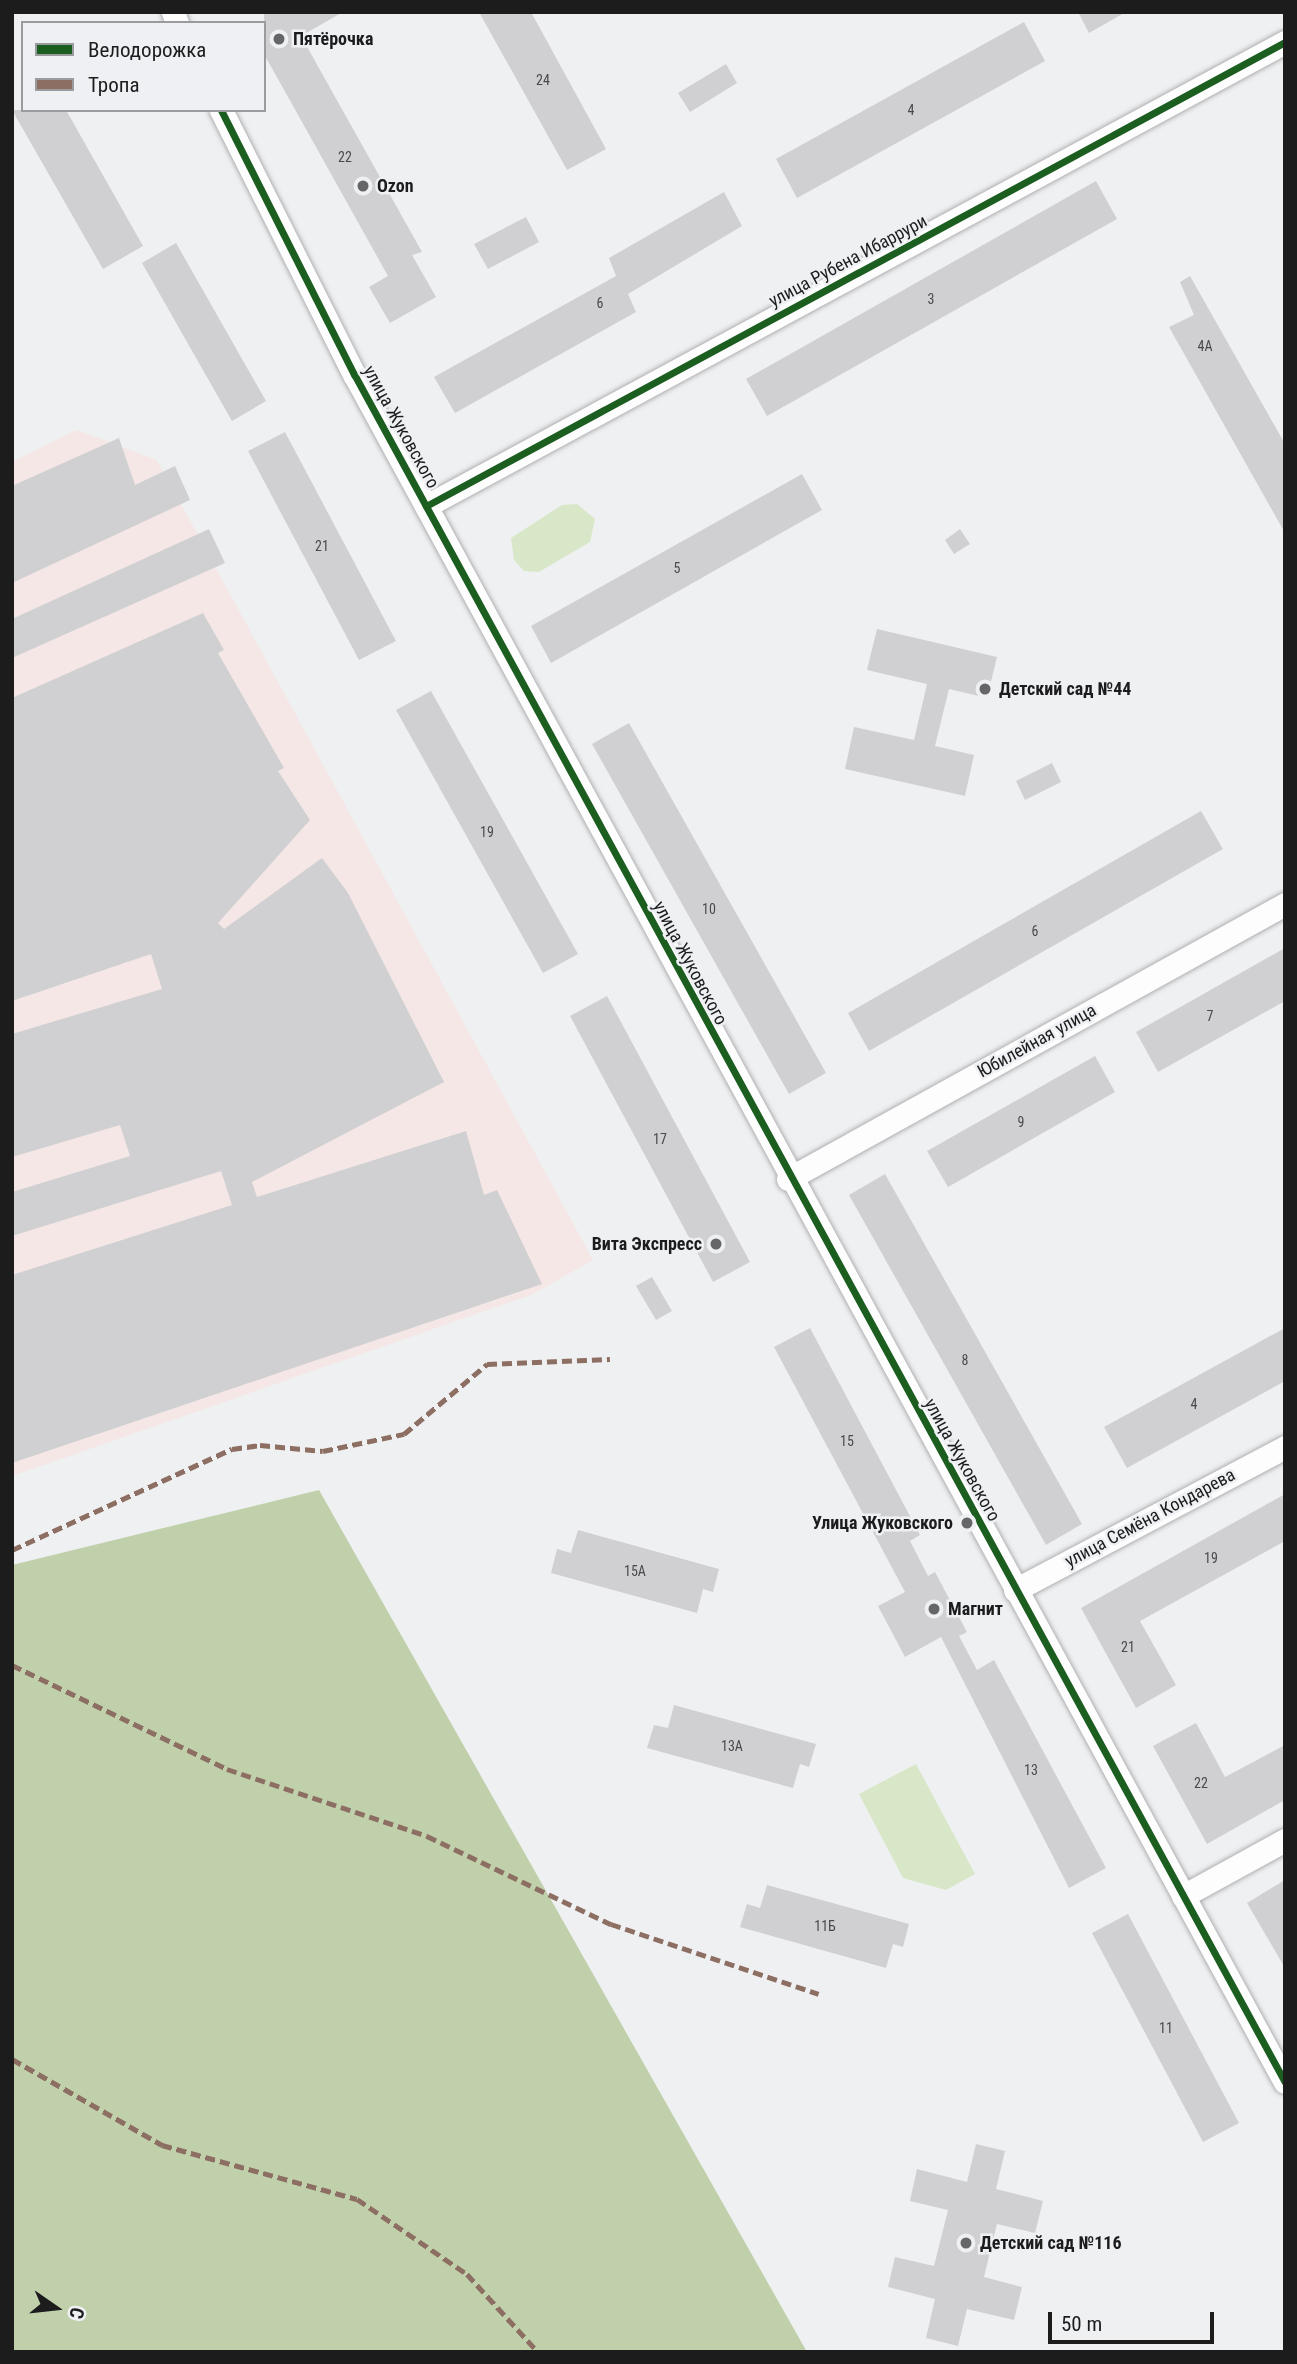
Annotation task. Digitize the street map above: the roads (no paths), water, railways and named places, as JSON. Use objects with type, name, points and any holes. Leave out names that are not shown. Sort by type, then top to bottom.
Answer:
[{"type":"street","name":"улица Рубена Ибаррури","points":[[426,506],[1285,42]]},
{"type":"street","name":"улица Жуковского","points":[[222,112],[426,506],[788,1179],[1285,2082]]},
{"type":"street","name":"Юбилейная улица","points":[[788,1179],[1285,904]]},
{"type":"street","name":"улица Семёна Кондарева","points":[[1016,1590],[1285,1447]]},
{"type":"street","points":[[1183,1896],[1285,1840]]},
{"type":"place","name":"Пятёрочка","points":[[279,39]]},
{"type":"place","name":"Ozon","points":[[363,186]]},
{"type":"place","name":"Детский сад №44","points":[[985,689]]},
{"type":"place","name":"Вита Экспресс","points":[[716,1244]]},
{"type":"place","name":"Улица Жуковского","points":[[967,1523]]},
{"type":"place","name":"Магнит","points":[[934,1609]]},
{"type":"place","name":"Детский сад №116","points":[[966,2243]]}]
